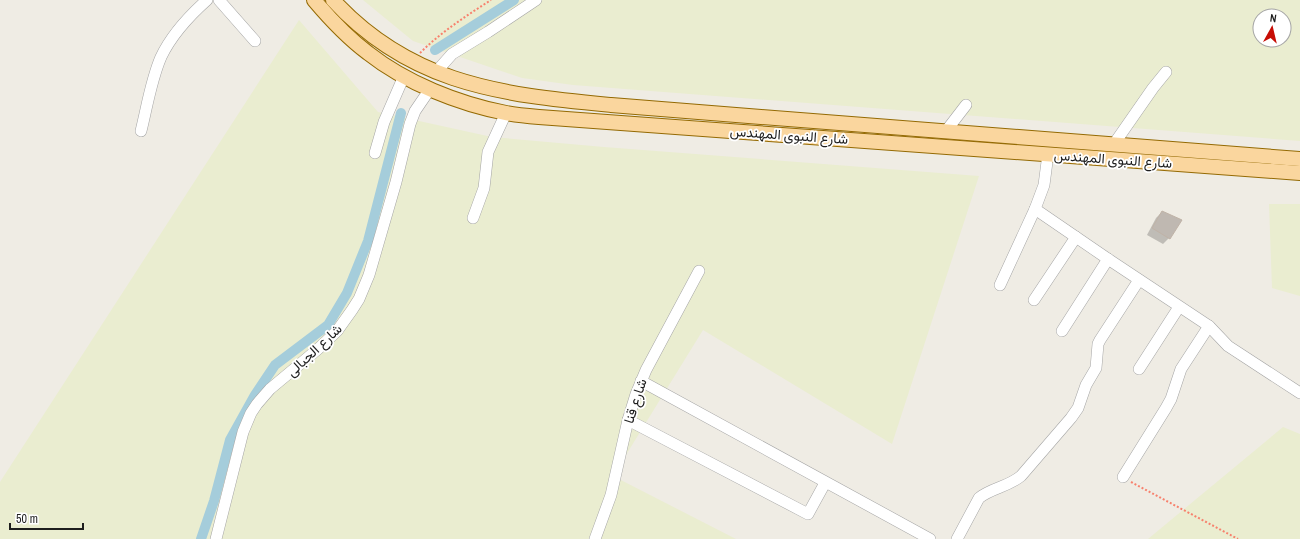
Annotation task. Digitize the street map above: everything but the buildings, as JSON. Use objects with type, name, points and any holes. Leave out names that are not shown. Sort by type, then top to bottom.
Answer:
[{"type":"main road","name":"شارع النبوى المهندس","points":[[314,0],[331,19],[367,53],[404,76],[430,89],[465,102],[506,112],[539,117],[1300,173]]},
{"type":"main road","name":"شارع النبوى المهندس","points":[[333,0],[362,29],[397,53],[436,72],[454,79],[501,91],[552,100],[946,132],[1300,158]]},
{"type":"main road","points":[[647,125],[650,117],[648,108]]},
{"type":"main road","points":[[674,127],[672,119],[675,110]]},
{"type":"street","points":[[141,132],[154,78],[162,57],[183,25],[207,0]]},
{"type":"street","points":[[219,0],[254,41]]},
{"type":"street","points":[[436,72],[452,54],[536,0]]},
{"type":"street","points":[[1114,144],[1166,72]]},
{"type":"street","points":[[375,153],[384,122],[404,76]]},
{"type":"street","name":"شارع الجبالى","points":[[216,539],[243,432],[251,413],[270,389],[337,331],[359,299],[369,275],[396,182],[410,124],[415,111],[430,89]]},
{"type":"street","points":[[946,132],[966,105]]},
{"type":"street","points":[[473,218],[484,188],[488,152],[506,112]]},
{"type":"street","points":[[1000,285],[1035,209],[1044,185],[1048,154]]},
{"type":"street","points":[[1035,209],[1108,260],[1209,326],[1228,346],[1300,393]]},
{"type":"street","points":[[1034,300],[1076,237]]},
{"type":"street","points":[[1062,331],[1108,260]]},
{"type":"street","name":"شارع قنا","points":[[595,539],[611,495],[628,420],[641,381],[698,271]]},
{"type":"street","points":[[957,539],[980,498],[984,494],[1014,482],[1021,476],[1071,418],[1078,408],[1086,385],[1096,368],[1097,350],[1100,340],[1139,280]]},
{"type":"street","points":[[1139,369],[1179,306]]},
{"type":"street","points":[[1123,477],[1166,408],[1181,369],[1209,326]]},
{"type":"street","points":[[641,381],[825,483],[930,539]]},
{"type":"street","points":[[628,420],[808,514],[825,483]]},
{"type":"path","points":[[412,61],[429,44],[452,26],[491,0]]},
{"type":"path","points":[[1123,477],[1238,539]]},
{"type":"green space","points":[[363,0],[1300,0],[1300,141],[573,85],[522,78],[413,41]]},
{"type":"green space","points":[[299,20],[378,112],[492,137],[979,176],[892,444],[703,330],[613,476],[736,539],[0,539],[0,482]]},
{"type":"green space","points":[[1269,204],[1300,204],[1300,296],[1272,288]]},
{"type":"green space","points":[[1283,427],[1300,434],[1300,539],[1148,539]]},
{"type":"waterway","points":[[435,50],[514,0]]},
{"type":"waterway","points":[[201,539],[214,501],[230,440],[255,395],[275,365],[328,325],[347,293],[368,241],[401,113]]}]
